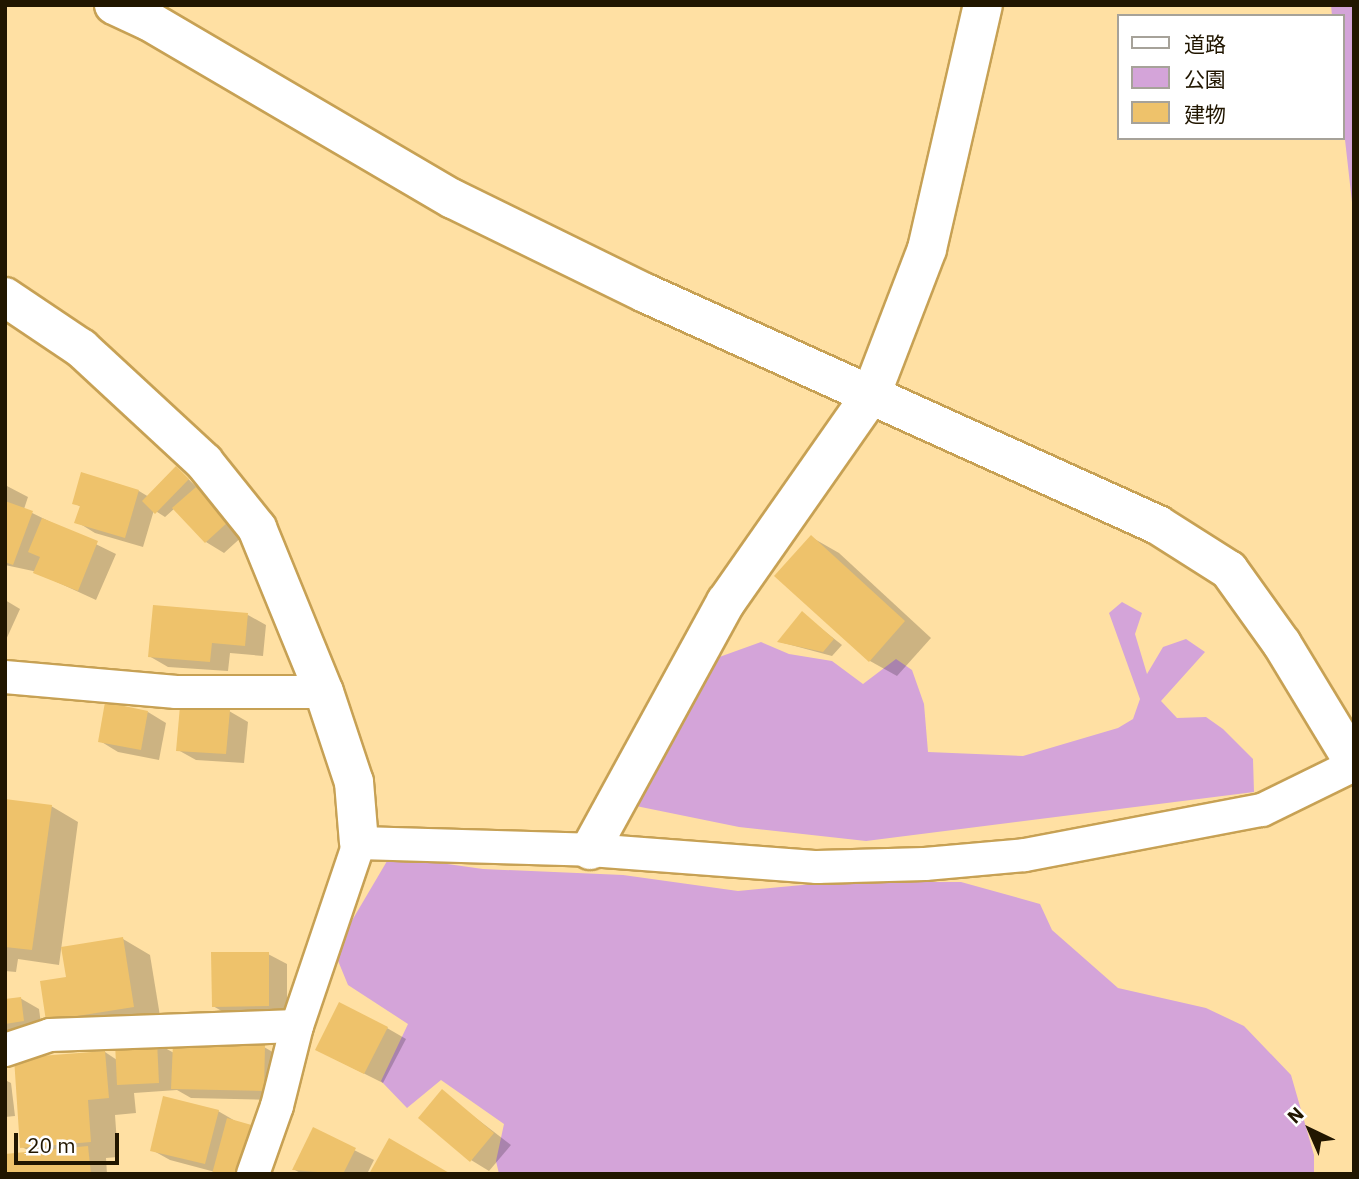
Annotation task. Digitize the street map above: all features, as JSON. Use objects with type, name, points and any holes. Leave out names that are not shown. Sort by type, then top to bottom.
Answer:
[{"type":"street","points":[[114,5],[453,199],[645,293],[1158,525],[1229,570],[1282,644],[1354,764],[1262,810],[1025,855],[817,867],[590,850],[359,843]]},
{"type":"street","points":[[590,850],[726,602],[871,394],[927,249],[983,5]]},
{"type":"street","points":[[5,297],[81,348],[204,462],[257,528],[324,692],[354,782],[359,843],[297,1026],[277,1106],[253,1174]]},
{"type":"street","points":[[5,677],[176,692],[324,692]]},
{"type":"street","points":[[5,1049],[50,1035],[297,1026]]},
{"type":"green space","points":[[1331,5],[1354,5],[1354,220],[1345,140],[1345,14],[1332,14]]},
{"type":"green space","points":[[1122,602],[1142,613],[1135,634],[1147,674],[1163,647],[1186,639],[1205,652],[1161,701],[1177,718],[1206,717],[1223,729],[1253,759],[1254,792],[866,841],[739,827],[636,806],[711,660],[761,642],[789,654],[832,661],[863,684],[896,659],[912,670],[924,704],[928,752],[1023,756],[1118,728],[1133,719],[1140,699],[1109,613]]},
{"type":"green space","points":[[390,856],[483,869],[623,875],[738,891],[835,882],[961,882],[1040,904],[1052,930],[1118,988],[1206,1008],[1244,1026],[1291,1075],[1314,1155],[1314,1174],[499,1174],[496,1161],[504,1124],[441,1080],[407,1108],[381,1081],[408,1024],[348,985],[334,951]]},
{"type":"building","points":[[176,466],[189,479],[155,514],[142,501]]},
{"type":"building","points":[[81,472],[139,490],[125,538],[74,523],[80,506],[72,504]]},
{"type":"building","points":[[196,487],[228,522],[205,543],[172,508]]},
{"type":"building","points":[[5,501],[33,511],[13,565],[5,562]]},
{"type":"building","points":[[42,518],[98,541],[78,591],[33,573],[40,557],[28,552]]},
{"type":"building","points":[[811,535],[905,621],[869,662],[774,576]]},
{"type":"building","points":[[153,605],[248,613],[245,646],[212,643],[210,662],[148,657]]},
{"type":"building","points":[[802,611],[834,639],[823,652],[777,642]]},
{"type":"building","points":[[105,702],[148,711],[141,750],[98,742]]},
{"type":"building","points":[[180,706],[230,710],[226,754],[176,751]]},
{"type":"building","points":[[5,799],[52,805],[32,950],[5,947]]},
{"type":"building","points":[[123,937],[134,1007],[46,1021],[40,981],[66,977],[61,947]]},
{"type":"building","points":[[211,952],[269,952],[269,1006],[212,1007]]},
{"type":"building","points":[[21,997],[24,1021],[5,1024],[5,999]]},
{"type":"building","points":[[339,1002],[388,1027],[364,1074],[315,1050]]},
{"type":"building","points":[[157,1041],[159,1083],[117,1085],[115,1043]]},
{"type":"building","points":[[173,1043],[265,1045],[264,1091],[171,1089]]},
{"type":"building","points":[[105,1051],[109,1098],[88,1100],[91,1142],[20,1148],[14,1058]]},
{"type":"building","points":[[442,1089],[494,1133],[470,1162],[418,1118]]},
{"type":"building","points":[[163,1096],[219,1110],[205,1164],[150,1151]]},
{"type":"building","points":[[227,1118],[255,1126],[242,1174],[212,1174]]},
{"type":"building","points":[[313,1127],[356,1148],[343,1174],[292,1170]]},
{"type":"building","points":[[389,1138],[451,1174],[369,1174]]},
{"type":"building","points":[[88,1146],[91,1174],[5,1174],[5,1154]]}]
